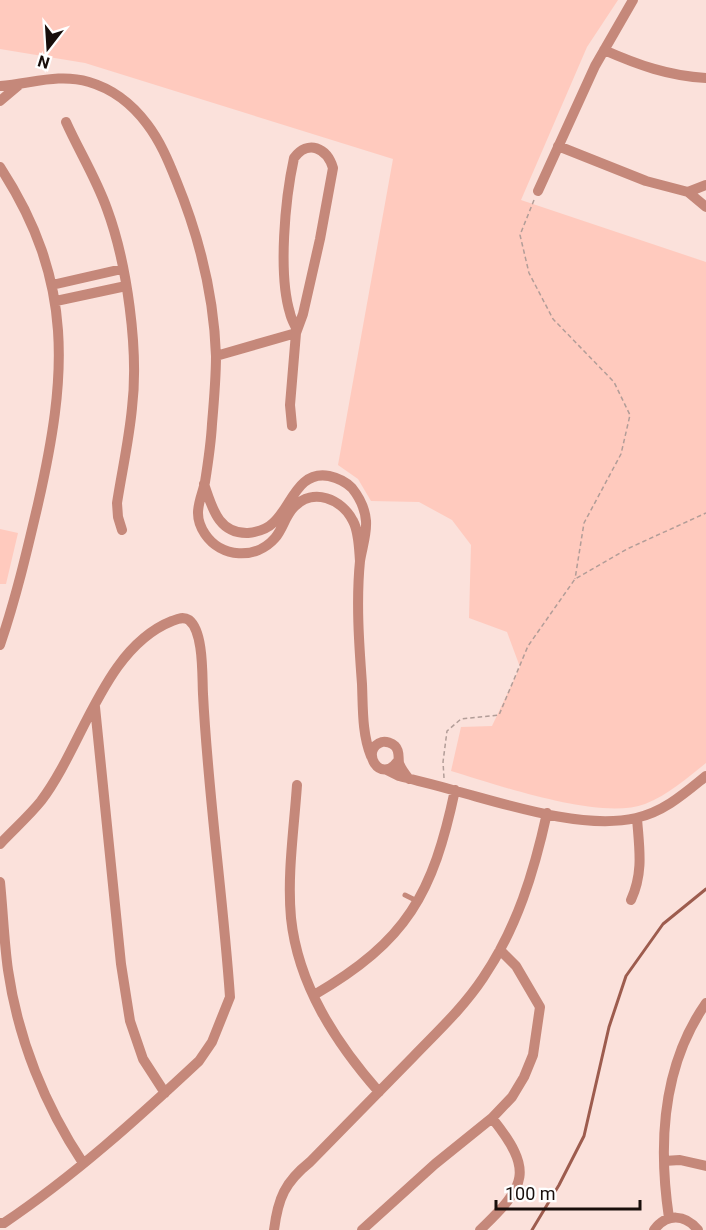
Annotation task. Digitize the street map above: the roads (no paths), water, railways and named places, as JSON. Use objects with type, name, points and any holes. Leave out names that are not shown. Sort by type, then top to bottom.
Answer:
[{"type":"street","points":[[538,191],[595,66],[633,0]]},
{"type":"street","points":[[604,50],[657,71],[685,77],[706,78]]},
{"type":"street","points":[[0,86],[54,78],[74,78],[91,83],[132,106],[148,124],[162,147],[197,235],[207,275],[216,356],[211,443],[198,505],[200,524],[206,534],[223,550],[243,554],[268,546],[277,537],[294,507],[304,500],[323,497],[333,500],[341,505],[355,523],[360,561],[360,658],[364,730],[376,766],[409,779],[547,813],[579,819],[611,821],[637,818],[676,801],[706,776]]},
{"type":"street","points":[[0,101],[19,85]]},
{"type":"street","points":[[66,122],[96,180],[108,211],[126,286],[132,330],[134,370],[132,406],[117,503],[122,530]]},
{"type":"street","points":[[558,146],[646,181],[688,192],[706,207]]},
{"type":"street","points":[[292,426],[290,405],[297,332],[320,239],[333,168],[330,158],[324,153],[316,148],[307,147],[299,151],[294,159],[285,219],[286,287],[290,313],[297,332]]},
{"type":"street","points":[[0,168],[16,192],[33,225],[56,301],[60,347],[58,394],[51,440],[14,604],[0,645]]},
{"type":"street","points":[[688,192],[706,185]]},
{"type":"street","points":[[52,285],[122,268]]},
{"type":"street","points":[[56,301],[126,286]]},
{"type":"street","points":[[216,356],[297,332]]},
{"type":"street","points":[[204,484],[215,516],[222,525],[243,533],[254,532],[273,524],[304,482],[324,475],[345,481],[360,499],[365,511],[366,522],[360,561]]},
{"type":"street","points":[[0,844],[40,802],[67,762],[122,660],[140,640],[158,626],[178,618],[189,620],[194,626],[200,646],[230,997],[213,1042],[199,1061],[165,1093],[34,1203],[4,1223],[0,1223]]},
{"type":"street","points":[[95,707],[121,964],[130,1021],[143,1059],[165,1093]]},
{"type":"street","points":[[364,730],[381,742],[389,742],[395,746],[399,753],[402,770],[409,779]]},
{"type":"street","points":[[371,756],[374,748],[381,742]]},
{"type":"street","points":[[387,770],[399,761]]},
{"type":"street","points":[[297,785],[291,917],[295,942],[302,968],[338,1041],[358,1069],[379,1092]]},
{"type":"street","points":[[314,995],[338,981],[387,943],[404,924],[418,902],[439,852],[449,789]]},
{"type":"street","points":[[274,1230],[276,1209],[286,1186],[296,1173],[464,1005],[500,950],[520,908],[529,884],[547,813]]},
{"type":"street","points":[[631,900],[638,884],[640,868],[637,818]]},
{"type":"street","points":[[0,882],[8,971],[18,1017],[36,1073],[52,1112],[83,1163]]},
{"type":"street","points":[[362,1230],[420,1177],[492,1118],[512,1097],[524,1077],[533,1055],[540,1007],[516,966],[500,950]]},
{"type":"street","points":[[669,1218],[664,1161],[665,1117],[675,1067],[706,1003]]},
{"type":"street","points":[[480,1230],[512,1196],[521,1173],[518,1157],[511,1142],[492,1118]]},
{"type":"street","points":[[664,1161],[680,1160],[706,1166]]},
{"type":"street","points":[[654,1230],[660,1222],[680,1217],[691,1221],[698,1230]]},
{"type":"lane","points":[[405,895],[418,902]]},
{"type":"waterway","points":[[532,1230],[559,1185],[584,1136],[609,1027],[626,976],[663,924],[706,889]]}]
